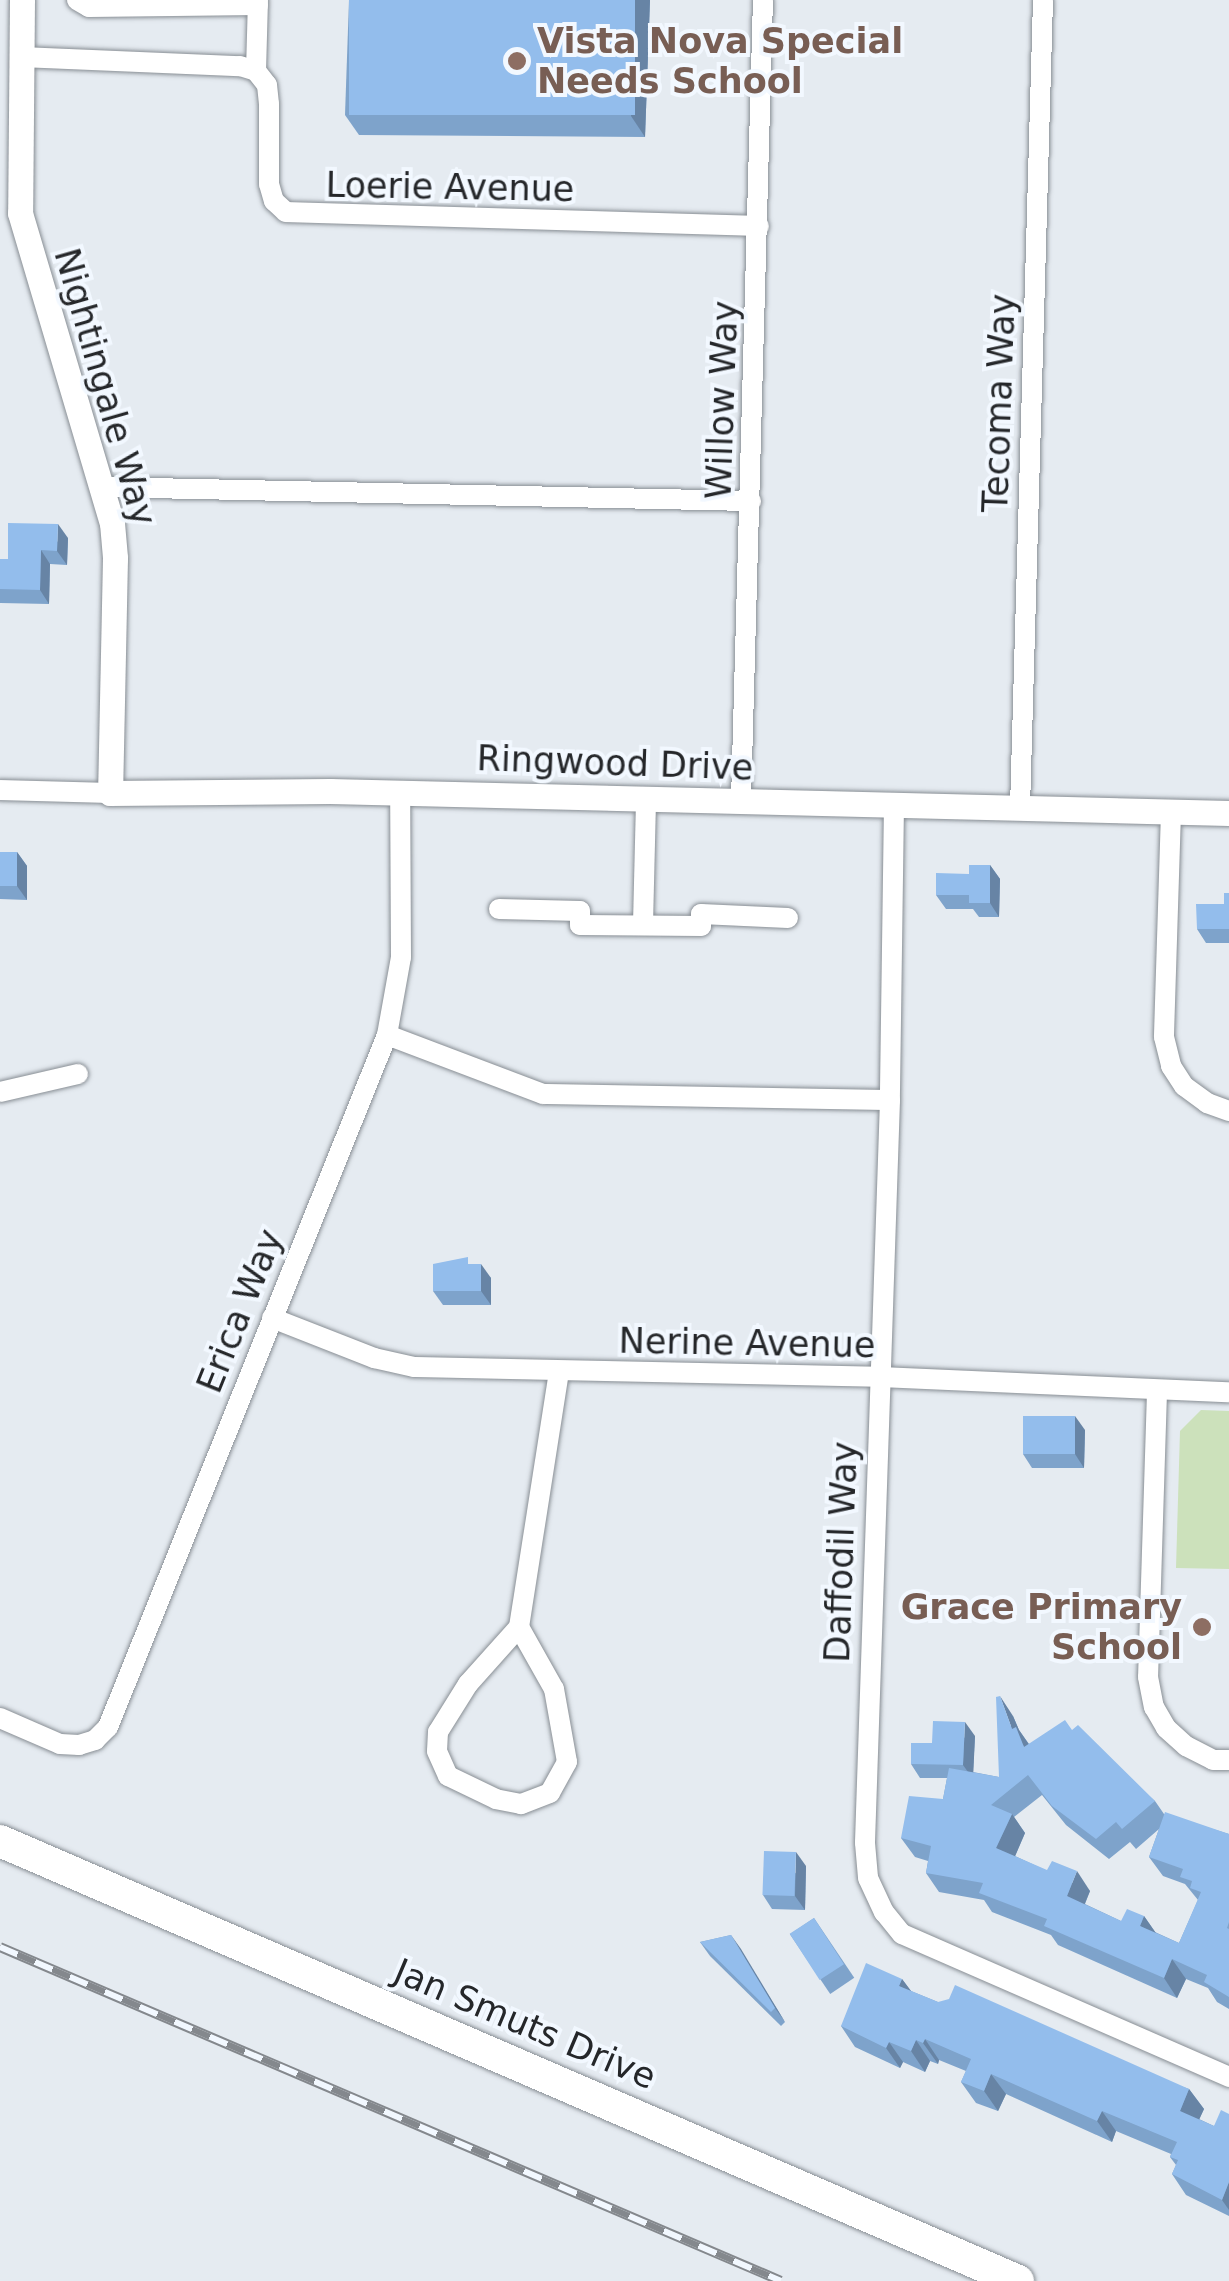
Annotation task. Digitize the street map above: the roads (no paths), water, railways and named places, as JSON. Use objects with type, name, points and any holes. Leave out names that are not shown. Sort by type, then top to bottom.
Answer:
[{"type":"main road","name":"Jan Smuts Drive","points":[[0,1840],[1018,2281]]},
{"type":"street","name":"Nightingale Way","points":[[22,0],[21,57],[10,124],[20,212],[103,486],[115,558],[110,793]]},
{"type":"street","points":[[21,57],[240,66],[256,72],[258,2],[89,7],[77,0]]},
{"type":"street","name":"Willow Way","points":[[742,802],[763,0]]},
{"type":"street","name":"Tecoma Way","points":[[1020,808],[1044,0]]},
{"type":"street","name":"Loerie Avenue","points":[[256,72],[266,85],[270,104],[269,184],[274,201],[286,212],[304,216],[759,226]]},
{"type":"street","points":[[103,486],[752,501]]},
{"type":"street","name":"Ringwood Drive","points":[[0,790],[400,792],[1229,813]]},
{"type":"street","name":"Erica Way","points":[[0,1718],[60,1744],[80,1745],[94,1740],[108,1727],[386,1034],[401,957],[400,792]]},
{"type":"street","points":[[643,924],[646,798]]},
{"type":"street","name":"Daffodil Way","points":[[894,804],[890,1100],[865,1844],[868,1878],[884,1912],[902,1934],[1229,2077]]},
{"type":"street","points":[[1172,812],[1164,1037],[1171,1066],[1184,1086],[1207,1103],[1229,1111]]},
{"type":"street","points":[[499,909],[580,911],[580,925],[701,926],[701,914],[788,918]]},
{"type":"street","points":[[386,1034],[543,1094],[890,1100]]},
{"type":"street","points":[[0,1092],[78,1074]]},
{"type":"street","name":"Nerine Avenue","points":[[272,1318],[394,1364],[558,1373],[879,1377],[1157,1392],[1229,1392]]},
{"type":"street","points":[[519,1626],[554,1689],[567,1762],[550,1793],[521,1804],[496,1799],[448,1776],[437,1752],[438,1732],[448,1710],[519,1626],[558,1373]]},
{"type":"street","points":[[1157,1392],[1148,1677],[1154,1707],[1166,1728],[1186,1746],[1213,1760],[1229,1760]]},
{"type":"railway","points":[[0,1947],[781,2281]]},
{"type":"place","name":"Vista Nova Special Needs School","points":[[517,61]]},
{"type":"place","name":"Grace Primary School","points":[[1202,1627]]}]
